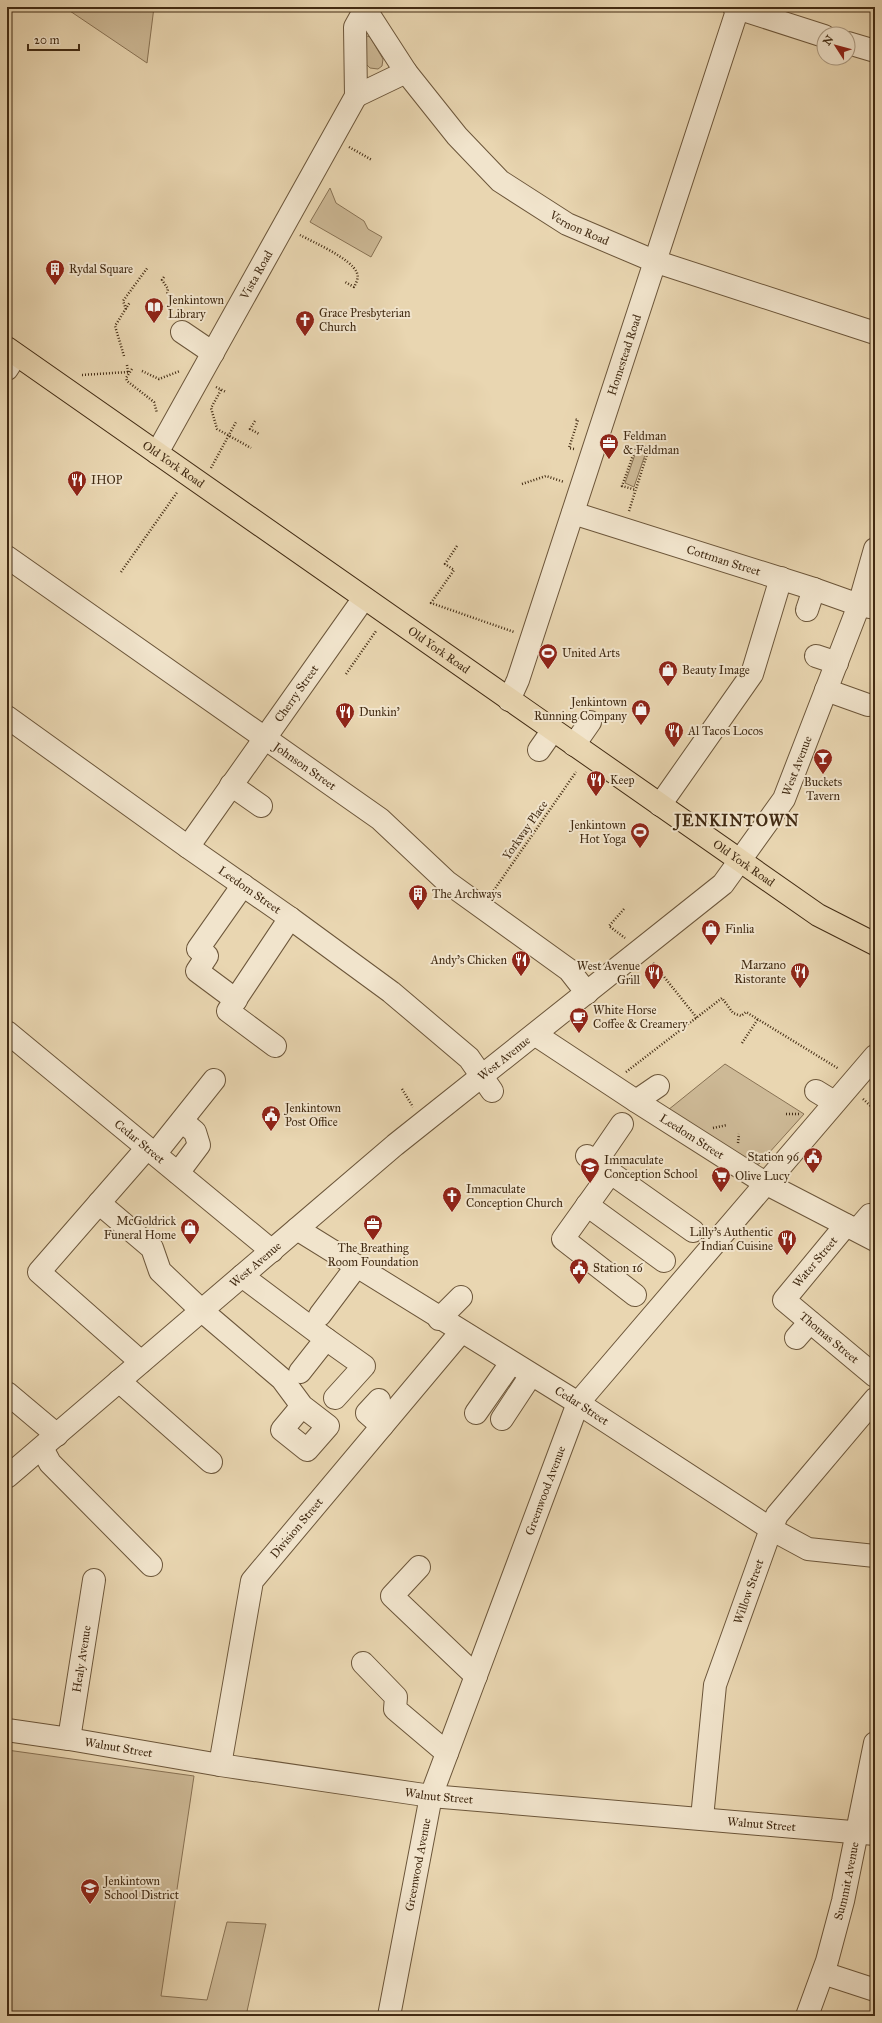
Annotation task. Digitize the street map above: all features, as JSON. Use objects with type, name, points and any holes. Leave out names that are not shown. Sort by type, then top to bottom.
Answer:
[{"type":"highway","name":"Old York Road","points":[[10,358],[157,453],[818,915],[875,944]]},
{"type":"street","name":"Vernon Road","points":[[365,8],[406,72],[456,136],[500,181],[567,224],[654,261],[875,333]]},
{"type":"street","name":"Vista Road","points":[[157,453],[356,96],[356,27],[365,8]]},
{"type":"street","points":[[736,8],[816,33]]},
{"type":"street","name":"Homestead Road","points":[[509,700],[518,680],[573,513],[736,8]]},
{"type":"street","points":[[856,46],[875,52]]},
{"type":"street","points":[[356,96],[406,72]]},
{"type":"street","points":[[182,332],[213,353]]},
{"type":"street","name":"Cottman Street","points":[[573,513],[632,533],[781,578],[867,607]]},
{"type":"street","name":"West Avenue","points":[[7,1477],[50,1442],[201,1310],[396,1145],[431,1117],[487,1082],[536,1035],[723,884],[784,799],[837,663],[867,607],[875,548]]},
{"type":"street","name":"Johnson Street","points":[[7,557],[264,739],[316,783],[348,788],[384,813],[451,876],[498,927],[569,970],[587,993]]},
{"type":"street","points":[[660,805],[752,674],[781,578]]},
{"type":"street","points":[[808,610],[814,589]]},
{"type":"street","name":"Cherry Street","points":[[188,847],[364,598]]},
{"type":"street","points":[[816,656],[837,663]]},
{"type":"street","points":[[826,690],[868,705]]},
{"type":"street","name":"Leedom Street","points":[[7,717],[290,918],[391,992],[431,1016],[469,1058],[487,1082]]},
{"type":"street","points":[[574,745],[590,722]]},
{"type":"street","points":[[539,750],[553,730]]},
{"type":"street","points":[[231,785],[261,806]]},
{"type":"street","points":[[243,885],[198,949],[207,956],[197,971],[275,1046]]},
{"type":"street","points":[[232,1005],[290,918]]},
{"type":"street","name":"Cedar Street","points":[[7,1032],[272,1251]]},
{"type":"street","name":"Leedom Street","points":[[536,1035],[765,1183],[862,1227]]},
{"type":"street","name":"Greenwood Avenue","points":[[388,2016],[431,1796],[578,1403],[832,1103],[875,1056]]},
{"type":"street","points":[[141,1362],[39,1272],[99,1203],[182,1121],[214,1080]]},
{"type":"street","points":[[636,1101],[658,1086]]},
{"type":"street","points":[[178,1173],[200,1145],[195,1132],[182,1121]]},
{"type":"street","points":[[622,1124],[598,1163],[587,1205],[563,1240],[635,1295]]},
{"type":"street","points":[[598,1163],[693,1231]]},
{"type":"street","points":[[99,1203],[152,1248],[160,1271],[201,1310],[282,1379],[302,1406]]},
{"type":"street","points":[[587,1205],[664,1261]]},
{"type":"street","name":"Water Street","points":[[784,1300],[822,1260],[862,1227]]},
{"type":"street","name":"Cedar Street","points":[[297,1229],[439,1319],[578,1403],[771,1529],[808,1549],[875,1556]]},
{"type":"street","points":[[320,1315],[356,1266]]},
{"type":"street","points":[[242,1276],[364,1366],[335,1398]]},
{"type":"street","points":[[439,1319],[461,1297]]},
{"type":"street","name":"Thomas Street","points":[[784,1300],[803,1330],[875,1376]]},
{"type":"street","name":"Division Street","points":[[220,1765],[252,1581],[461,1332]]},
{"type":"street","points":[[300,1372],[326,1338]]},
{"type":"street","points":[[476,1414],[511,1363]]},
{"type":"street","points":[[502,1419],[531,1375]]},
{"type":"street","points":[[119,1381],[211,1462]]},
{"type":"street","points":[[7,1393],[50,1442],[50,1463],[151,1565]]},
{"type":"street","name":"Willow Street","points":[[702,1818],[715,1686],[776,1515],[854,1436],[875,1398]]},
{"type":"street","points":[[379,1400],[367,1413],[382,1426]]},
{"type":"street","points":[[419,1567],[392,1596],[476,1676]]},
{"type":"street","name":"Healy Avenue","points":[[69,1738],[94,1580]]},
{"type":"street","points":[[363,1663],[396,1697],[395,1709],[447,1753]]},
{"type":"street","name":"Walnut Street","points":[[7,1730],[69,1738],[220,1765],[431,1796],[866,1833]]},
{"type":"street","name":"Summit Avenue","points":[[807,2016],[823,1973],[866,1833],[875,1743]]},
{"type":"street","points":[[823,1973],[875,1990]]},
{"type":"path","points":[[345,145],[372,160]]},
{"type":"path","points":[[297,232],[351,264],[357,273],[358,279],[354,287],[345,282]]},
{"type":"path","points":[[126,310],[123,301],[148,267]]},
{"type":"path","points":[[164,277],[162,280],[168,289],[167,294]]},
{"type":"path","points":[[124,356],[115,326],[130,302]]},
{"type":"path","points":[[127,365],[127,381],[154,402],[157,415]]},
{"type":"path","points":[[142,371],[159,379],[186,368]]},
{"type":"path","points":[[82,375],[128,373],[132,369]]},
{"type":"path","points":[[221,390],[211,408],[217,429],[251,448]]},
{"type":"path","points":[[574,419],[578,420],[569,448],[576,450]]},
{"type":"path","points":[[255,421],[250,429],[259,434]]},
{"type":"path","points":[[210,468],[236,422]]},
{"type":"path","points":[[632,533],[636,490],[650,448],[637,444],[622,486],[636,490]]},
{"type":"path","points":[[522,484],[546,476],[566,483]]},
{"type":"path","points":[[121,572],[178,491]]},
{"type":"path","points":[[457,546],[445,564],[454,570],[431,603],[516,633]]},
{"type":"path","points":[[346,674],[376,631]]},
{"type":"path","name":"Yorkway Place","points":[[489,898],[576,772]]},
{"type":"path","points":[[624,909],[609,926],[630,942]]},
{"type":"path","points":[[651,960],[697,1018]]},
{"type":"path","points":[[625,1073],[722,998],[733,1014],[742,1016],[746,1012],[758,1018],[842,1071]]},
{"type":"path","points":[[742,1043],[758,1018]]},
{"type":"path","points":[[402,1089],[415,1109]]},
{"type":"path","points":[[861,1098],[875,1110]]},
{"type":"path","points":[[786,1114],[804,1114]]},
{"type":"shaded area","points":[[64,7],[154,7],[147,63]]},
{"type":"shaded area","points":[[365,37],[370,37],[383,59],[382,66],[378,69],[370,68],[366,64]]},
{"type":"shaded area","points":[[330,188],[336,203],[364,221],[368,229],[382,237],[371,257],[310,222]]},
{"type":"shaded area","points":[[638,446],[647,449],[634,487],[625,483]]},
{"type":"shaded area","points":[[725,1064],[804,1114],[759,1164],[755,1165],[668,1110]]},
{"type":"shaded area","name":"Jenkintown School District","points":[[7,1750],[194,1776],[161,1996],[207,2000],[227,1922],[266,1924],[246,2016],[7,2016]]},
{"type":"place","name":"Rydal Square","points":[[55,286]]},
{"type":"place","name":"Jenkintown Library","points":[[154,324]]},
{"type":"place","name":"Grace Presbyterian Church","points":[[305,337]]},
{"type":"place","name":"Feldman & Feldman","points":[[609,460]]},
{"type":"place","name":"IHOP","points":[[77,497]]},
{"type":"place","name":"United Arts","points":[[548,670]]},
{"type":"place","name":"Beauty Image","points":[[668,687]]},
{"type":"place","name":"Jenkintown Running Company","points":[[641,726]]},
{"type":"place","name":"Dunkin'","points":[[345,729]]},
{"type":"place","name":"Al Tacos Locos","points":[[674,748]]},
{"type":"place","name":"Buckets Tavern","points":[[823,775]]},
{"type":"place","name":"Keep","points":[[596,797]]},
{"type":"place","name":"Jenkintown Hot Yoga","points":[[640,849]]},
{"type":"place","name":"The Archways","points":[[418,911]]},
{"type":"place","name":"Finlia","points":[[711,946]]},
{"type":"place","name":"Andy's Chicken","points":[[521,977]]},
{"type":"place","name":"Marzano Ristorante","points":[[800,989]]},
{"type":"place","name":"West Avenue Grill","points":[[654,990]]},
{"type":"place","name":"White Horse Coffee & Creamery","points":[[579,1034]]},
{"type":"place","name":"Jenkintown Post Office","points":[[271,1132]]},
{"type":"place","name":"Station 96","points":[[813,1174]]},
{"type":"place","name":"Immaculate Conception School","points":[[590,1184]]},
{"type":"place","name":"Olive Lucy","points":[[721,1193]]},
{"type":"place","name":"Immaculate Conception Church","points":[[452,1213]]},
{"type":"place","name":"The Breathing Room Foundation","points":[[373,1241]]},
{"type":"place","name":"McGoldrick Funeral Home","points":[[190,1245]]},
{"type":"place","name":"Lilly’s Authentic Indian Cuisine","points":[[787,1256]]},
{"type":"place","name":"Station 16","points":[[579,1285]]},
{"type":"place","name":"Jenkintown School District","points":[[90,1905]]},
{"type":"district","name":"JENKINTOWN","points":[[737,820]]}]
